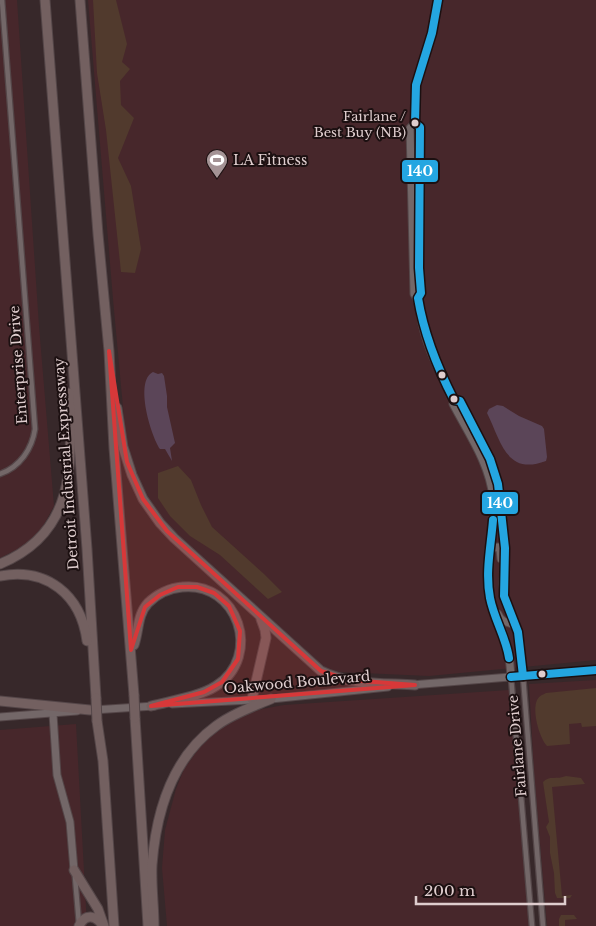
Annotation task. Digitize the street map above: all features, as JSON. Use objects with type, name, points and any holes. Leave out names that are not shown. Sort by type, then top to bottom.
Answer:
[{"type":"highway","name":"Detroit Industrial Expressway","points":[[45,0],[97,721],[102,761],[114,926]]},
{"type":"highway","points":[[80,0],[131,650],[148,926]]},
{"type":"highway","points":[[0,564],[22,552],[40,538],[56,516],[66,493],[70,467],[67,351],[69,323]]},
{"type":"highway","points":[[109,351],[123,446],[132,475],[143,499],[160,523],[316,668],[327,675],[349,680],[415,685]]},
{"type":"highway","points":[[0,576],[27,574],[42,578],[67,594],[82,619],[95,676]]},
{"type":"highway","points":[[131,650],[135,644],[138,625],[145,607],[160,594],[172,589],[192,587],[214,593],[229,606],[238,622],[241,638],[240,652],[235,666],[227,677],[204,692],[150,706]]},
{"type":"highway","points":[[252,699],[266,638],[259,616]]},
{"type":"highway","points":[[154,926],[152,866],[155,837],[163,802],[178,768],[196,743],[215,727],[237,714],[271,699]]},
{"type":"highway","points":[[0,701],[90,710]]},
{"type":"highway","points":[[74,870],[98,909],[104,926]]},
{"type":"highway","points":[[79,926],[82,920],[89,917],[96,918],[104,926]]},
{"type":"street","name":"Enterprise Drive","points":[[0,474],[23,458],[33,440],[35,429],[2,0]]},
{"type":"street","name":"Fairlane Drive","points":[[438,0],[432,33],[416,85],[415,123],[420,127],[419,268],[421,293],[418,298],[422,325],[431,352],[454,400],[453,404],[480,456],[491,483],[493,522],[488,582],[492,608],[508,649],[532,926]]},
{"type":"street","name":"Fairlane Drive","points":[[454,400],[460,402],[494,469],[502,505],[505,548],[503,584],[507,606],[515,622],[520,641],[543,926]]},
{"type":"street","points":[[490,549],[498,548],[500,550],[500,576],[503,584]]},
{"type":"street","points":[[488,582],[499,617],[505,622],[512,624],[515,622]]},
{"type":"street","name":"Oakwood Boulevard","points":[[0,717],[271,699],[596,670]]},
{"type":"street","points":[[53,714],[57,775],[70,822],[79,926]]},
{"type":"highlighted area","points":[[109,351],[127,462],[143,499],[167,531],[321,671],[349,680],[415,685],[151,706],[204,692],[222,682],[238,659],[240,631],[229,606],[214,593],[197,587],[178,587],[160,595],[145,607],[131,650]]},
{"type":"shaded area","points":[[0,0],[17,0],[39,326],[54,506],[42,528],[24,546],[0,558]]},
{"type":"shaded area","points":[[88,0],[596,0],[596,660],[429,676],[340,672],[328,669],[313,659],[171,530],[158,514],[138,478],[126,440]]},
{"type":"shaded area","points":[[93,0],[116,0],[127,44],[122,62],[130,69],[120,81],[121,105],[134,118],[118,158],[131,186],[141,249],[135,273],[121,272],[106,130],[97,73]]},
{"type":"shaded area","points":[[153,372],[162,373],[164,376],[167,407],[175,443],[170,448],[172,461],[165,449],[160,449],[156,442],[146,409],[145,386],[147,377]]},
{"type":"shaded area","points":[[497,405],[503,406],[519,416],[542,426],[544,429],[546,461],[522,464],[513,460],[501,444],[487,413],[489,409]]},
{"type":"shaded area","points":[[178,466],[191,480],[212,527],[282,592],[268,599],[220,555],[190,536],[170,516],[158,498],[158,473]]},
{"type":"shaded area","points":[[596,680],[596,926],[547,926],[534,772],[529,684]]},
{"type":"shaded area","points":[[596,688],[596,726],[582,727],[581,723],[569,724],[570,744],[547,746],[541,737],[537,724],[535,711],[537,700],[546,693]]},
{"type":"shaded area","points":[[509,690],[529,926],[167,926],[162,868],[165,830],[176,789],[184,769],[199,748],[218,729],[240,716],[284,705]]},
{"type":"shaded area","points":[[76,724],[87,926],[0,926],[0,730]]},
{"type":"shaded area","points":[[566,776],[581,778],[585,784],[552,787],[562,896],[572,895],[570,898],[557,898],[550,853],[550,837],[546,827],[549,822],[543,782],[548,779]]},
{"type":"shaded area","points":[[561,915],[574,915],[577,919],[565,920],[565,926],[559,926]]},
{"type":"transit line","name":"140","points":[[438,0],[432,33],[416,85],[415,123],[420,127],[419,268],[421,293],[418,298],[428,338],[442,375],[454,400],[460,401],[490,459],[498,484],[505,548],[504,596],[518,632],[523,676]]},
{"type":"transit line","name":"140","points":[[493,520],[488,569],[490,598],[509,658]]},
{"type":"transit line","name":"140","points":[[511,677],[596,670]]},
{"type":"place","name":"Fairlane / Best Buy (NB)","points":[[415,123]]},
{"type":"place","name":"LA Fitness","points":[[217,179]]}]
